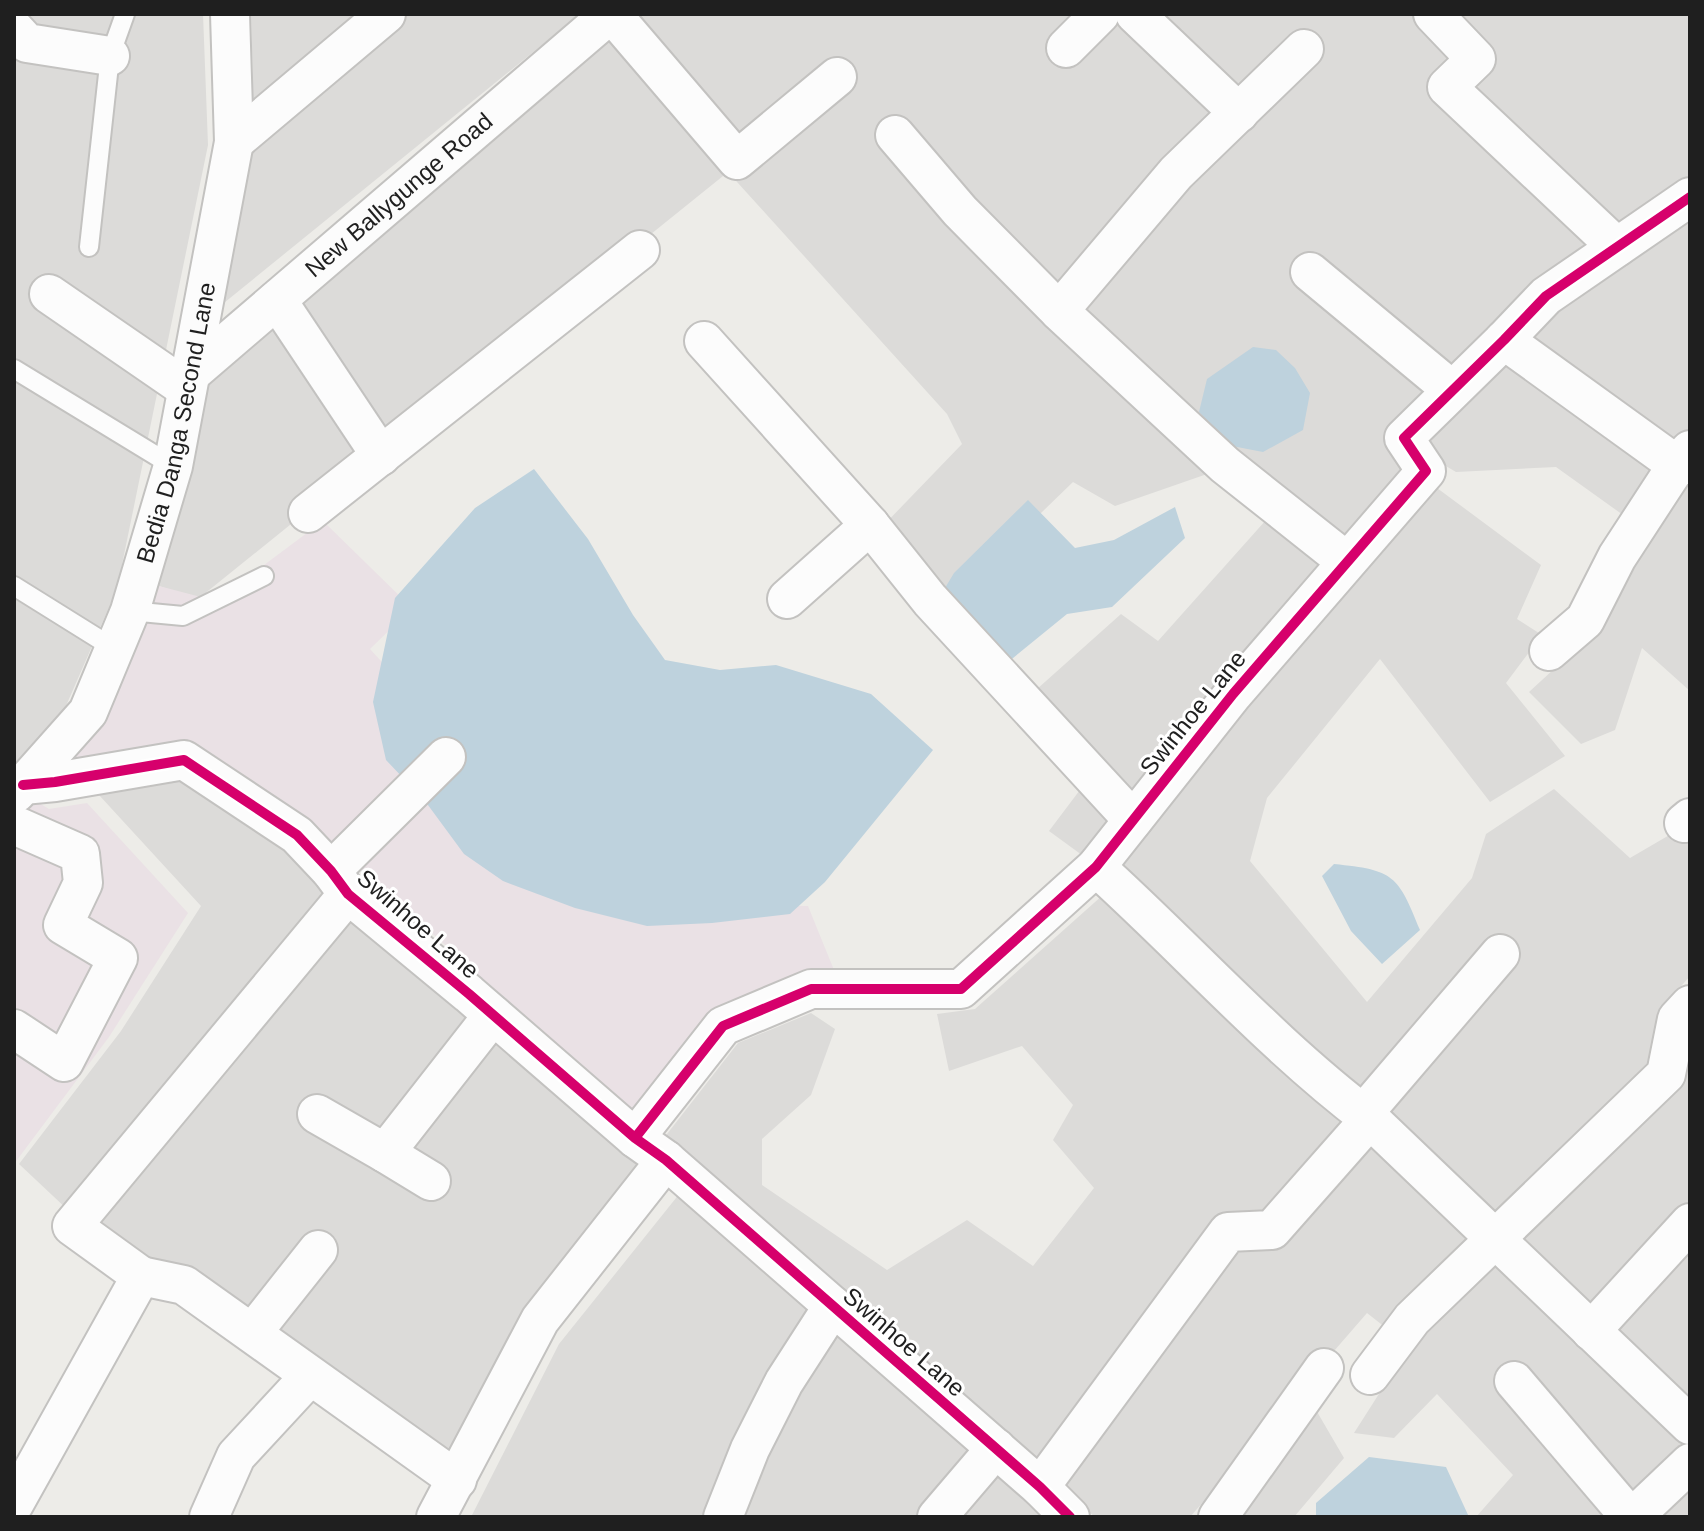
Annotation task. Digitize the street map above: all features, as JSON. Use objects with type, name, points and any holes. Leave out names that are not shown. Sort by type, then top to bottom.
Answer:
[{"type":"street","name":"Bedia Danga Second Lane","points":[[19,790],[88,712],[130,611],[173,466],[234,142],[230,14]]},
{"type":"street","points":[[234,142],[386,14]]},
{"type":"street","points":[[611,14],[737,160],[837,77]]},
{"type":"street","name":"New Ballygunge Road","points":[[188,382],[277,300],[611,14]]},
{"type":"street","points":[[1066,48],[1100,14]]},
{"type":"street","points":[[1135,14],[1239,113]]},
{"type":"street","points":[[1433,14],[1476,59],[1447,87],[1617,247]]},
{"type":"street","points":[[14,29],[27,43],[110,56]]},
{"type":"street","points":[[1059,311],[1176,173],[1304,49]]},
{"type":"street","points":[[895,135],[960,211],[1059,311],[1225,465],[1346,561]]},
{"type":"street","name":"Swinhoe Lane","points":[[635,1138],[723,1026],[811,989],[961,989],[1096,867],[1233,694],[1426,471],[1404,438],[1546,296],[1690,197]]},
{"type":"street","points":[[308,513],[640,250]]},
{"type":"street","points":[[1310,272],[1452,390]]},
{"type":"street","points":[[49,294],[188,382]]},
{"type":"street","points":[[277,300],[381,456]]},
{"type":"street","points":[[1504,340],[1686,460],[1617,557],[1585,620],[1549,651]]},
{"type":"street","points":[[704,341],[870,525],[930,600],[1133,820]]},
{"type":"street","points":[[787,599],[870,525]]},
{"type":"street","points":[[446,757],[339,882],[72,1226],[141,1276],[184,1285],[457,1480]]},
{"type":"street","name":"Swinhoe Lane","points":[[19,790],[184,760],[297,835],[339,882],[635,1138],[666,1160],[996,1448],[1070,1517]]},
{"type":"street","points":[[14,825],[80,854],[83,883],[63,925],[118,958],[64,1062],[14,1029]]},
{"type":"street","points":[[1096,867],[1294,1056],[1366,1117],[1690,1425]]},
{"type":"street","points":[[1040,1487],[1228,1232],[1272,1230],[1500,954]]},
{"type":"street","points":[[1370,1375],[1412,1319],[1666,1074],[1677,1019],[1690,1005]]},
{"type":"street","points":[[385,1153],[493,1015]]},
{"type":"street","points":[[317,1114],[431,1181]]},
{"type":"street","points":[[436,1517],[540,1320],[666,1160]]},
{"type":"street","points":[[1591,1331],[1690,1223]]},
{"type":"street","points":[[253,1332],[318,1250]]},
{"type":"street","points":[[14,1504],[141,1276]]},
{"type":"street","points":[[723,1517],[750,1449],[784,1382],[833,1306]]},
{"type":"street","points":[[1218,1517],[1324,1368]]},
{"type":"street","points":[[209,1517],[236,1456],[310,1376]]},
{"type":"street","points":[[1514,1381],[1632,1517],[1690,1463]]},
{"type":"street","points":[[937,1517],[996,1448]]},
{"type":"lane","points":[[89,247],[110,56],[125,14]]},
{"type":"lane","points":[[14,369],[173,466]]},
{"type":"lane","points":[[130,611],[183,616],[264,576]]},
{"type":"lane","points":[[14,586],[115,649]]},
{"type":"shaded area","points":[[14,14],[203,14],[208,145],[117,589],[62,715],[14,769]]},
{"type":"shaded area","points":[[251,14],[580,14],[214,311],[253,82]]},
{"type":"shaded area","points":[[635,14],[1690,14],[1690,190],[1394,440],[1412,482],[1086,858],[1049,831],[1098,766],[1027,698],[1121,614],[1158,641],[1266,520],[1210,473],[1115,506],[1073,482],[949,602],[880,529],[962,444],[947,414],[728,172],[198,599],[150,583],[194,366]]},
{"type":"shaded area","points":[[1690,210],[1690,691],[1642,648],[1615,730],[1581,744],[1529,692],[1592,634],[1644,530],[1556,467],[1456,472],[1419,450],[1547,310]]},
{"type":"shaded area","points":[[1437,488],[1541,565],[1517,619],[1542,635],[1506,683],[1565,756],[1490,802],[1380,659],[1267,798],[1250,861],[1367,1002],[1472,878],[1486,834],[1554,789],[1630,858],[1690,823],[1690,976],[1662,1008],[1650,1074],[1491,1226],[1156,910],[1117,854],[1262,677]]},
{"type":"shaded area","points":[[323,521],[412,608],[370,649],[432,717],[679,905],[808,906],[836,975],[733,1011],[647,1125],[314,828],[194,753],[45,765],[108,697],[159,586],[216,601]]},
{"type":"shaded area","points":[[179,780],[288,847],[651,1170],[445,1485],[136,1274],[19,1164],[121,1031],[201,906],[99,795]]},
{"type":"shaded area","points":[[19,791],[49,809],[87,803],[188,913],[109,1037],[14,1164],[14,797]]},
{"type":"shaded area","points":[[1113,886],[1479,1248],[1395,1335],[1367,1313],[1190,1517],[1095,1517],[660,1143],[738,1043],[811,1013],[835,1029],[811,1095],[762,1139],[762,1185],[887,1270],[967,1220],[1033,1266],[1094,1188],[1053,1140],[1073,1105],[1022,1046],[949,1071],[937,1014],[975,1009]]},
{"type":"shaded area","points":[[1690,1019],[1690,1517],[1476,1517],[1513,1475],[1437,1394],[1394,1438],[1354,1433],[1414,1339],[1482,1271],[1674,1094],[1678,1033]]},
{"type":"shaded area","points":[[680,1193],[1053,1517],[471,1517],[559,1344]]},
{"type":"shaded area","points":[[1309,1398],[1344,1458],[1294,1517],[1211,1517]]},
{"type":"water","points":[[1253,347],[1276,350],[1295,368],[1310,393],[1303,430],[1263,452],[1232,446],[1199,412],[1207,379]]},
{"type":"water","points":[[534,469],[588,539],[633,615],[665,660],[720,670],[776,665],[871,694],[933,750],[825,882],[790,914],[712,923],[647,926],[575,908],[503,881],[464,854],[425,801],[386,760],[373,702],[395,598],[475,508]]},
{"type":"water","points":[[1028,500],[1075,548],[1114,540],[1175,507],[1185,538],[1112,607],[1067,614],[997,671],[936,603],[954,573]]},
{"type":"water","points":[[1334,864],[1382,873],[1406,897],[1420,930],[1382,964],[1351,931],[1322,876]]},
{"type":"water","points":[[1369,1457],[1446,1467],[1469,1517],[1316,1517],[1316,1503]]},
{"type":"cycle path","points":[[635,1138],[723,1026],[811,989],[961,989],[1096,867],[1233,694],[1426,471],[1404,438],[1546,296],[1690,197]]},
{"type":"cycle path","points":[[23,785],[184,760],[297,835],[348,894],[635,1138],[666,1160],[1040,1487],[1070,1517]]}]
